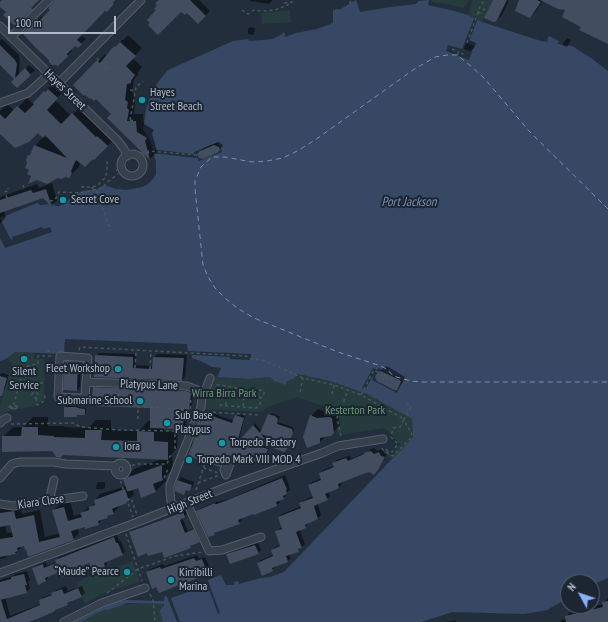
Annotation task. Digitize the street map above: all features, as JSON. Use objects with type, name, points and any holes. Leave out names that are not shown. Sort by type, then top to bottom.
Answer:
[{"type":"street","points":[[11,37],[49,0]]},
{"type":"street","points":[[59,83],[141,0]]},
{"type":"street","name":"Hayes Street","points":[[0,26],[121,144],[127,156],[137,156],[142,163],[142,169],[138,174],[132,176],[119,171]]},
{"type":"street","points":[[0,103],[28,93],[49,74]]},
{"type":"street","points":[[119,171],[124,158],[127,156]]},
{"type":"street","points":[[60,356],[88,358],[90,382],[85,398],[58,397],[60,356]]},
{"type":"street","points":[[172,509],[170,485],[201,407],[202,397],[200,395],[212,381]]},
{"type":"street","name":"Platypus Lane","points":[[90,382],[187,386],[197,390],[200,395]]},
{"type":"street","name":"High Street","points":[[0,573],[338,446],[383,439]]},
{"type":"street","points":[[229,460],[226,475],[229,486]]},
{"type":"street","points":[[0,478],[12,464],[19,462],[54,462],[65,464],[116,466],[119,464],[124,464],[127,469],[125,473],[120,475],[115,472],[116,466]]},
{"type":"street","points":[[49,501],[54,480]]},
{"type":"street","name":"Kiara Close","points":[[0,504],[13,506],[83,496]]},
{"type":"street","points":[[187,503],[209,551],[222,550],[261,536]]},
{"type":"street","points":[[64,622],[102,603],[145,588]]},
{"type":"path","points":[[350,4],[351,0]]},
{"type":"path","points":[[467,43],[484,0]]},
{"type":"path","points":[[242,10],[248,14],[254,10],[275,10],[288,5],[286,2],[292,1]]},
{"type":"path","points":[[478,12],[480,13],[484,9],[486,10]]},
{"type":"path","points":[[283,33],[286,38]]},
{"type":"path","points":[[452,49],[463,54],[464,50]]},
{"type":"path","points":[[97,58],[108,69]]},
{"type":"path","points":[[130,120],[136,87],[143,81]]},
{"type":"path","points":[[130,90],[135,91]]},
{"type":"path","points":[[124,121],[135,120]]},
{"type":"path","points":[[148,151],[149,156]]},
{"type":"path","points":[[142,153],[146,153],[148,151],[198,156],[210,151],[212,157]]},
{"type":"path","points":[[92,188],[98,185],[106,177],[108,164],[106,161]]},
{"type":"path","points":[[45,198],[49,201],[54,200],[58,192],[80,193],[102,188],[119,171]]},
{"type":"path","points":[[23,185],[26,191]]},
{"type":"path","points":[[82,186],[95,188],[111,231]]},
{"type":"path","points":[[7,198],[5,192],[9,190],[8,188]]},
{"type":"path","points":[[79,357],[80,347],[246,356],[251,359],[263,360],[296,376],[334,385],[361,395],[404,418],[412,432],[411,438],[393,456],[383,450],[383,448],[392,452],[398,444],[391,437],[393,428],[400,426],[404,418],[411,406],[405,403]]},
{"type":"path","points":[[135,368],[136,350]]},
{"type":"path","points":[[150,369],[151,351]]},
{"type":"path","points":[[10,408],[10,405],[14,404],[24,368],[38,364],[38,356],[60,356]]},
{"type":"path","points":[[361,395],[374,370],[391,380],[393,376]]},
{"type":"path","points":[[300,392],[303,378]]},
{"type":"path","points":[[212,381],[225,386],[253,391],[264,391],[261,398],[262,400],[256,408],[219,405]]},
{"type":"path","points":[[332,394],[334,385]]},
{"type":"path","points":[[225,386],[225,393]]},
{"type":"path","points":[[34,389],[32,396],[36,398]]},
{"type":"path","points":[[341,436],[337,418],[348,390]]},
{"type":"path","points":[[211,391],[219,394],[225,393],[244,396],[253,394],[261,398]]},
{"type":"path","points":[[34,392],[38,395],[36,398],[37,405],[44,401],[45,395]]},
{"type":"path","points":[[243,407],[244,396]]},
{"type":"path","points":[[138,419],[138,407],[190,410],[190,399],[193,400]]},
{"type":"path","points":[[226,401],[226,406]]},
{"type":"path","points":[[10,408],[17,406],[17,408],[10,409],[9,407],[17,406],[18,408],[10,408]]},
{"type":"path","points":[[206,412],[259,415]]},
{"type":"path","points":[[195,456],[211,412]]},
{"type":"path","points":[[192,421],[200,424]]},
{"type":"path","points":[[4,422],[73,423],[82,427],[118,430],[176,431],[175,452],[173,457],[170,456],[167,464],[138,464],[126,467]]},
{"type":"path","points":[[205,429],[214,432]]},
{"type":"path","points":[[192,451],[195,456],[206,460],[196,490]]},
{"type":"path","points":[[165,481],[164,477],[170,464]]},
{"type":"path","points":[[198,483],[217,476],[218,473],[204,468]]},
{"type":"path","points":[[120,475],[120,479],[133,516]]},
{"type":"path","points":[[127,500],[131,498],[137,515]]},
{"type":"path","points":[[126,532],[145,588]]},
{"type":"path","points":[[106,595],[138,569],[175,556],[209,551]]},
{"type":"path","points":[[153,600],[155,622]]},
{"type":"green space","points":[[431,0],[468,0],[463,8],[432,2]]},
{"type":"green space","points":[[473,0],[494,0],[482,22],[468,15]]},
{"type":"green space","points":[[290,10],[291,22],[262,24],[261,13]]},
{"type":"green space","points":[[15,352],[34,353],[34,359],[45,359],[44,397],[42,402],[38,403],[38,405],[6,412],[2,418],[0,417],[0,406],[12,363],[9,362],[8,357]]},
{"type":"green space","points":[[296,374],[330,381],[367,394],[412,419],[413,437],[401,451],[391,459],[382,451],[384,450],[392,455],[400,444],[384,428],[338,435],[334,410],[297,397],[265,408],[264,412],[203,409],[203,395],[201,389],[206,375],[213,377],[249,379],[270,377],[274,381],[286,384],[286,382],[295,378]]},
{"type":"green space","points":[[133,561],[140,582],[101,594],[85,604],[76,582]]},
{"type":"green space","points":[[128,604],[163,604],[164,606],[160,612],[163,622],[78,622],[92,614]]},
{"type":"water","name":"Port Jackson","points":[[356,0],[360,12],[416,4],[418,1],[429,0],[428,5],[468,15],[482,22],[541,41],[549,42],[547,41],[549,36],[559,41],[558,44],[572,46],[608,71],[608,578],[600,582],[600,574],[560,574],[560,603],[547,610],[524,614],[453,612],[421,622],[163,622],[160,610],[164,604],[128,603],[114,606],[81,622],[74,622],[113,603],[121,601],[164,601],[164,597],[221,575],[226,585],[234,585],[234,582],[238,581],[239,584],[270,577],[284,572],[413,437],[412,419],[367,394],[330,381],[297,374],[295,378],[286,382],[286,385],[274,381],[270,377],[249,379],[217,377],[221,368],[212,367],[192,358],[192,355],[230,357],[230,359],[251,360],[251,354],[188,351],[187,344],[65,339],[64,354],[15,352],[6,359],[0,361],[0,227],[2,225],[0,218],[37,203],[43,205],[54,203],[55,206],[59,206],[82,191],[99,189],[104,185],[116,189],[126,190],[142,187],[148,184],[156,174],[156,162],[150,140],[143,130],[146,110],[152,91],[168,70],[233,41],[248,39],[249,41],[273,39],[282,34],[285,37],[296,33],[317,29],[333,23],[333,10],[339,10]]},
{"type":"pier","points":[[475,16],[478,18],[468,44],[474,46],[469,60],[446,51],[448,45],[462,49]]},
{"type":"pier","points":[[218,142],[222,152],[199,161],[197,157],[151,153],[150,149],[194,154],[194,152]]},
{"type":"pier","points":[[0,218],[11,240],[13,239],[12,237],[42,227],[43,229],[50,227],[52,232],[5,248],[0,238],[0,227],[2,225]]},
{"type":"pier","points":[[373,368],[377,370],[378,368],[403,381],[397,393],[372,380],[374,374],[365,390],[362,388]]},
{"type":"pier","points":[[207,578],[220,613],[218,614],[208,587],[200,588],[171,598],[180,622],[177,622],[166,594]]},
{"type":"building","points":[[2,0],[39,0],[31,8],[33,9],[15,26],[3,15],[6,12],[0,7],[0,2]]},
{"type":"building","points":[[54,0],[116,0],[107,12],[105,11],[77,40],[82,44],[78,48],[75,46],[58,66],[52,65],[49,60],[22,33],[37,19],[39,21],[50,10],[48,8]]},
{"type":"building","points":[[159,0],[190,0],[206,16],[198,24],[187,13],[185,15],[181,12],[158,35],[148,25],[150,23],[147,20],[156,10],[154,9],[157,5],[155,3]]},
{"type":"building","points":[[493,0],[507,0],[495,22],[484,18]]},
{"type":"building","points":[[519,0],[537,0],[541,2],[530,18],[515,11]]},
{"type":"building","points":[[540,0],[608,0],[608,44],[579,30],[581,27],[562,17],[565,10],[558,9]]},
{"type":"building","points":[[120,42],[136,56],[126,66],[135,75],[131,83],[127,84],[125,100],[128,102],[127,108],[129,110],[127,121],[136,121],[137,132],[147,138],[145,141],[150,160],[107,118],[111,114],[96,99],[94,101],[85,95],[84,96],[73,85],[97,60],[100,63],[114,46],[115,47]]},
{"type":"building","points":[[0,45],[17,64],[15,78],[25,68],[31,75],[17,88],[11,82],[14,79],[0,65]]},
{"type":"building","points":[[48,89],[58,98],[47,110],[61,124],[72,113],[96,137],[97,136],[108,146],[85,167],[76,160],[71,171],[72,173],[68,178],[58,178],[47,184],[37,180],[28,184],[31,176],[27,174],[29,170],[25,168],[27,163],[26,160],[34,145],[67,158],[45,135],[43,138],[38,133],[29,142],[15,148],[0,134],[0,114],[5,119],[17,106],[25,113],[44,91],[45,92]]},
{"type":"building","points":[[214,145],[219,147],[220,150],[217,153],[203,159],[199,158],[197,154],[200,151]]},
{"type":"building","points":[[46,189],[52,207],[43,198],[0,213],[0,200],[31,190],[33,193]]},
{"type":"building","name":"Fleet Workshop","points":[[95,355],[133,357],[133,368],[152,369],[153,357],[184,358],[182,381],[94,377]]},
{"type":"building","points":[[65,361],[78,362],[77,391],[63,390]]},
{"type":"building","points":[[381,371],[400,380],[401,382],[397,390],[394,390],[377,381],[375,377],[378,372]]},
{"type":"building","points":[[0,376],[7,378],[2,396],[0,396]]},
{"type":"building","name":"Submarine School","points":[[93,387],[186,391],[191,393],[189,410],[184,409],[183,429],[150,428],[150,408],[91,406]]},
{"type":"building","points":[[64,407],[77,407],[85,409],[85,415],[77,415],[77,417],[64,417]]},
{"type":"building","name":"Torpedo Factory","points":[[204,413],[232,423],[235,415],[244,418],[237,443],[253,425],[260,433],[268,414],[275,416],[278,419],[277,424],[292,429],[293,433],[287,449],[284,452],[273,448],[275,439],[261,434],[264,438],[261,447],[268,449],[262,460],[259,459],[258,462],[254,462],[246,459],[243,465],[236,463],[233,456],[226,455],[222,458],[220,467],[188,456]]},
{"type":"building","points":[[310,415],[317,418],[332,418],[334,433],[331,436],[320,438],[320,443],[307,448],[303,437]]},
{"type":"building","name":"Iora","points":[[22,427],[38,427],[38,435],[54,437],[85,438],[85,430],[102,430],[101,440],[137,441],[137,431],[154,432],[154,441],[168,442],[168,460],[63,455],[60,458],[56,457],[52,451],[2,452],[2,436],[21,436]]},
{"type":"building","points":[[371,451],[374,454],[379,452],[381,456],[385,457],[374,475],[369,472],[355,477],[338,484],[339,488],[325,494],[328,500],[314,506],[318,519],[305,525],[306,528],[296,532],[302,548],[298,549],[299,552],[286,556],[288,562],[272,568],[273,571],[262,576],[257,563],[273,556],[271,550],[280,546],[275,531],[282,529],[278,517],[301,508],[299,503],[313,498],[308,485],[321,480],[319,473],[334,467],[332,463],[346,458],[348,461]]},
{"type":"building","name":"Iora","points":[[162,465],[163,480],[153,484],[156,492],[141,498],[138,488],[127,491],[123,479]]},
{"type":"building","points":[[282,478],[287,489],[287,494],[283,496],[284,499],[276,502],[277,506],[238,520],[240,524],[214,533],[215,535],[208,537],[196,511]]},
{"type":"building","points":[[177,480],[192,485],[190,491],[186,490],[184,495],[175,491]]},
{"type":"building","points":[[125,489],[129,501],[126,502],[127,503],[112,509],[114,514],[107,516],[108,518],[98,521],[99,525],[71,531],[74,540],[28,557],[24,546],[17,548],[18,551],[15,552],[16,554],[0,557],[0,539],[13,537],[10,525],[0,527],[0,513],[14,511],[16,519],[34,515],[39,542],[60,537],[52,510],[64,507],[68,521],[82,517],[80,513],[89,510],[89,507],[95,505],[94,500]]},
{"type":"building","points":[[183,512],[185,517],[180,520],[185,533],[194,529],[200,542],[190,546],[191,548],[164,558],[162,552],[148,556],[147,553],[138,557],[129,532]]},
{"type":"building","points":[[114,537],[123,555],[104,563],[105,567],[92,572],[89,563],[72,570],[73,573],[62,577],[60,572],[45,578],[46,581],[38,585],[32,568],[43,564],[44,568],[56,563],[55,560]]},
{"type":"building","points":[[255,545],[259,554],[230,564],[226,554]]},
{"type":"building","name":"Kirribilli Marina","points":[[194,558],[196,561],[202,559],[208,574],[159,593],[156,587],[152,589],[146,572],[160,567],[161,569]]},
{"type":"building","points":[[24,574],[27,585],[25,585],[27,593],[0,600],[0,582],[11,579],[11,577]]},
{"type":"building","points":[[78,588],[82,597],[67,603],[68,605],[42,617],[29,622],[0,622],[0,600],[7,619],[40,605],[39,600],[52,595],[51,593],[62,589],[64,594]]},
{"type":"building","points":[[608,601],[608,622],[566,622],[565,616],[573,614],[600,614],[600,608],[603,607],[602,602]]},
{"type":"waterway","points":[[107,609],[123,604]]},
{"type":"ferry route","points":[[608,209],[529,131],[484,78],[457,55],[435,57],[413,70],[315,140],[283,158],[252,162],[225,157],[212,157],[201,167],[195,181],[203,265],[208,277],[215,288],[225,298],[237,308],[254,318],[338,352],[381,366],[388,370],[393,376],[411,381],[608,382]]},
{"type":"place","name":"Hayes Street Beach","points":[[142,100]]},
{"type":"place","name":"Secret Cove","points":[[63,200]]},
{"type":"place","name":"Silent Service","points":[[24,359]]},
{"type":"place","name":"Fleet Workshop","points":[[118,369]]},
{"type":"place","name":"Submarine School","points":[[140,401]]},
{"type":"place","name":"Sub Base Platypus","points":[[167,423]]},
{"type":"place","name":"Torpedo Factory","points":[[222,443]]},
{"type":"place","name":"Iora","points":[[116,447]]},
{"type":"place","name":"Torpedo Mark VIII MOD 4","points":[[189,460]]},
{"type":"place","name":"“Maude” Pearce","points":[[127,572]]},
{"type":"place","name":"Kirribilli Marina","points":[[171,580]]},
{"type":"park label","name":"Wirra Birra Park","points":[[224,394]]},
{"type":"park label","name":"Kesterton Park","points":[[355,411]]}]
